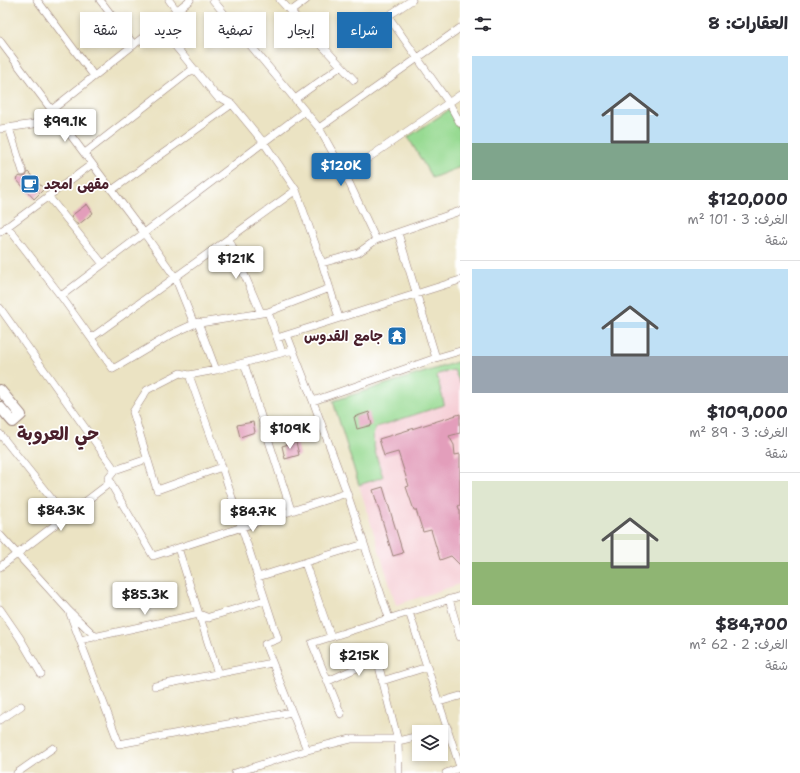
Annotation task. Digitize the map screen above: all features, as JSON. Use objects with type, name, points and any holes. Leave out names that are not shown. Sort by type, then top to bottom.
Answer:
[{"type":"street","points":[[38,0],[94,76]]},
{"type":"street","points":[[100,0],[134,45]]},
{"type":"street","points":[[169,0],[177,10]]},
{"type":"street","points":[[174,12],[190,0]]},
{"type":"street","points":[[213,0],[319,128],[345,174],[376,240]]},
{"type":"street","points":[[280,0],[290,12],[306,0]]},
{"type":"street","points":[[412,0],[388,16],[449,103],[460,123]]},
{"type":"street","points":[[319,128],[460,28]]},
{"type":"street","points":[[0,129],[34,124],[140,40]]},
{"type":"street","points":[[2,46],[112,190],[175,277],[216,370]]},
{"type":"street","points":[[176,48],[216,95],[229,106],[264,143],[296,190],[340,318]]},
{"type":"street","points":[[324,48],[354,80]]},
{"type":"street","points":[[295,99],[341,66]]},
{"type":"street","points":[[84,154],[193,69]]},
{"type":"street","points":[[345,174],[460,95]]},
{"type":"street","points":[[112,190],[229,106]]},
{"type":"street","points":[[61,296],[305,111]]},
{"type":"street","points":[[9,128],[23,172]]},
{"type":"street","points":[[92,164],[2,228],[61,296],[113,369],[172,334],[196,323],[265,312],[330,288]]},
{"type":"street","points":[[91,338],[296,190]]},
{"type":"street","points":[[48,196],[103,264]]},
{"type":"street","points":[[322,263],[358,253],[376,240],[460,211]]},
{"type":"street","points":[[398,233],[436,358]]},
{"type":"street","points":[[229,239],[265,312],[282,352]]},
{"type":"street","points":[[277,338],[460,280]]},
{"type":"street","points":[[0,308],[115,470]]},
{"type":"street","points":[[287,335],[347,493],[389,618]]},
{"type":"street","points":[[222,467],[157,490],[133,412],[147,390],[180,373],[189,375],[216,370],[293,350]]},
{"type":"street","points":[[313,401],[460,351]]},
{"type":"street","points":[[244,362],[290,510]]},
{"type":"street","points":[[189,375],[222,467],[278,639],[265,644],[307,750]]},
{"type":"street","points":[[0,390],[21,415],[13,422],[0,407]]},
{"type":"street","points":[[0,434],[66,517]]},
{"type":"street","points":[[147,459],[115,470],[108,478],[153,556],[290,510],[347,493]]},
{"type":"street","points":[[0,567],[111,482]]},
{"type":"street","points":[[0,535],[69,612],[96,637]]},
{"type":"street","points":[[258,578],[364,544]]},
{"type":"street","points":[[178,548],[218,674]]},
{"type":"street","points":[[305,563],[331,637]]},
{"type":"street","points":[[341,714],[312,643],[460,596]]},
{"type":"street","points":[[449,599],[460,637]]},
{"type":"street","points":[[80,640],[200,617],[209,618],[265,600]]},
{"type":"street","points":[[0,609],[42,674]]},
{"type":"street","points":[[69,612],[119,744],[292,712]]},
{"type":"street","points":[[409,612],[447,725]]},
{"type":"street","points":[[328,682],[380,658],[382,681],[397,740],[399,773]]},
{"type":"street","points":[[155,686],[272,663]]},
{"type":"street","points":[[382,681],[428,667]]},
{"type":"street","points":[[439,702],[460,696]]},
{"type":"street","points":[[0,720],[20,706]]},
{"type":"street","points":[[446,773],[460,768],[448,729]]},
{"type":"street","points":[[235,773],[307,750],[351,739],[397,740],[412,737]]},
{"type":"street","points":[[17,773],[53,748]]},
{"type":"shaded area","points":[[460,361],[460,584],[396,605],[333,401]]},
{"type":"green space","points":[[449,110],[460,130],[460,167],[432,178],[408,137]]},
{"type":"green space","points":[[460,361],[460,383],[454,370],[438,374],[437,376],[444,405],[376,428],[373,434],[373,440],[383,477],[359,485],[333,401]]},
{"type":"building","name":"مقهى امجد","points":[[28,172],[44,189],[34,199],[16,179],[20,176],[26,176]]},
{"type":"building","points":[[87,204],[93,213],[78,225],[71,216]]},
{"type":"building","points":[[369,412],[372,425],[357,429],[354,417]]},
{"type":"building","points":[[460,414],[460,433],[449,436],[454,445],[455,455],[460,454],[460,505],[458,506],[460,511],[460,565],[451,556],[440,560],[431,530],[423,532],[416,510],[414,510],[406,487],[409,486],[398,452],[384,456],[379,439]]},
{"type":"building","points":[[253,422],[255,432],[240,437],[237,425]]},
{"type":"building","points":[[296,442],[299,455],[285,459],[282,446]]},
{"type":"building","points":[[383,487],[403,553],[393,556],[373,490]]},
{"type":"place","name":"مقهى امجد","points":[[30,184]]},
{"type":"place","name":"جامع القدوس","points":[[397,336]]},
{"type":"district","name":"حي العروبة","points":[[58,434]]}]
